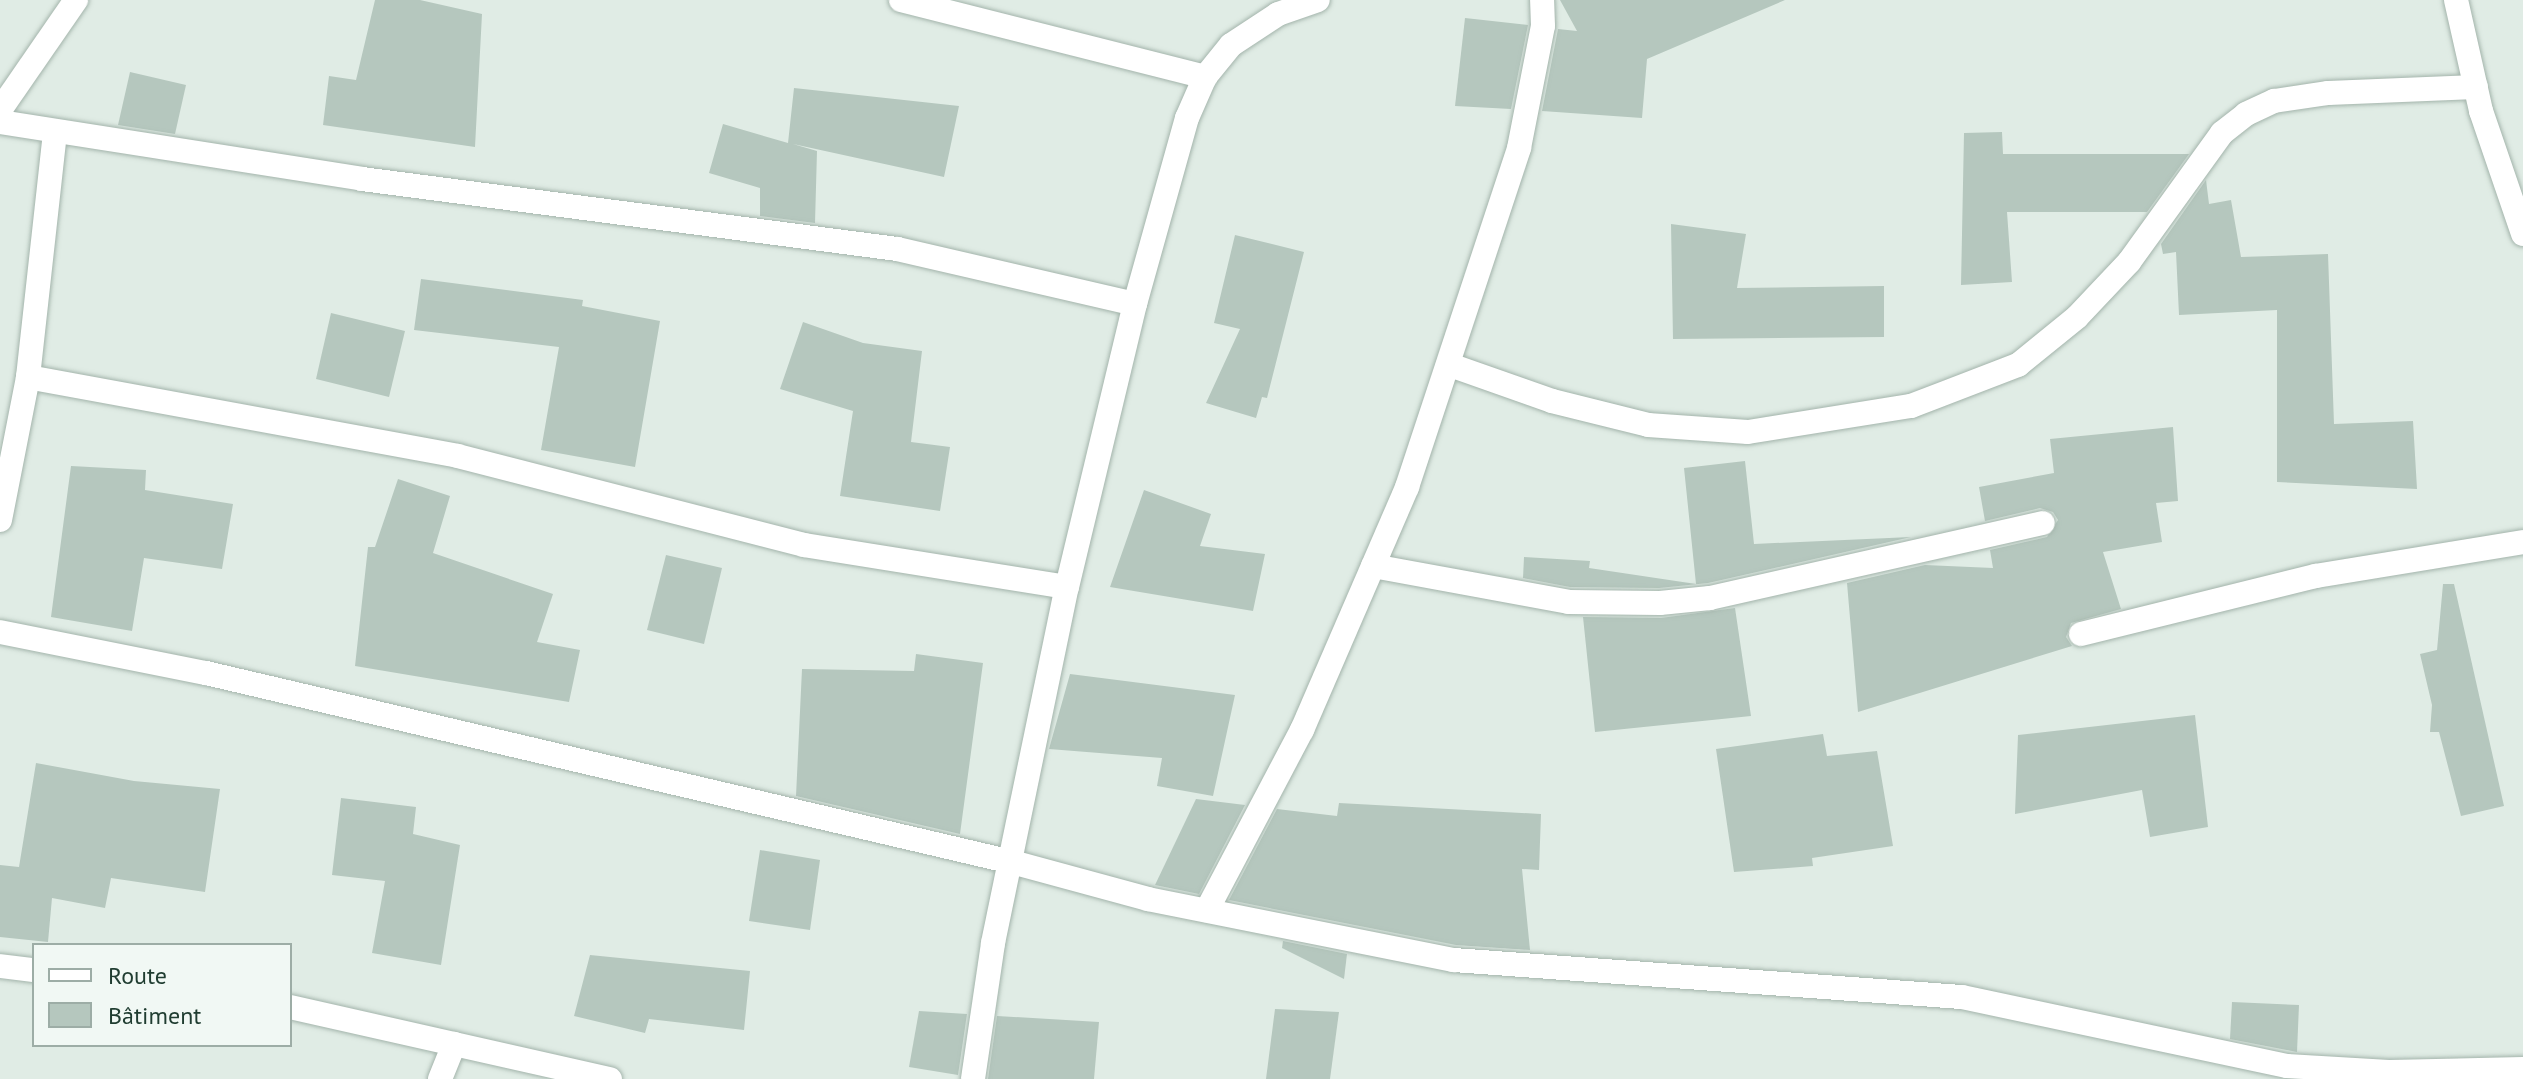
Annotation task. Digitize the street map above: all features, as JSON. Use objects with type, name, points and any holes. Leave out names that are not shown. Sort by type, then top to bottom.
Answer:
[{"type":"street","points":[[0,110],[76,0]]},
{"type":"street","points":[[901,0],[1205,77]]},
{"type":"street","points":[[973,1079],[993,943],[1067,587],[1135,304],[1187,118],[1205,77],[1231,45],[1253,29],[1318,0]]},
{"type":"street","points":[[1207,910],[1302,730],[1373,566],[1450,365],[1519,148],[1543,26],[1542,0]]},
{"type":"street","points":[[2456,0],[2476,87],[2523,234]]},
{"type":"street","points":[[1450,365],[1552,401],[1648,425],[1748,432],[1911,406],[2018,365],[2077,317],[2129,262],[2222,133],[2246,114],[2274,101],[2328,93],[2476,87]]},
{"type":"street","points":[[0,122],[55,134],[897,249],[1135,304]]},
{"type":"street","points":[[0,520],[28,377],[55,134]]},
{"type":"street","points":[[28,377],[458,456],[804,545],[1067,587]]},
{"type":"street","points":[[1373,566],[1569,602],[1660,603],[1710,598],[2043,523]]},
{"type":"street","points":[[2081,634],[2316,576],[2523,542]]},
{"type":"street","points":[[0,632],[206,673],[1207,910],[1454,960],[1962,997],[2287,1066],[2389,1072],[2523,1069]]},
{"type":"street","points":[[0,966],[32,970]]},
{"type":"street","points":[[292,1007],[610,1079]]},
{"type":"street","points":[[440,1079],[454,1044]]},
{"type":"building","points":[[375,0],[420,0],[482,14],[475,147],[323,125],[329,76],[356,80]]},
{"type":"building","points":[[1560,0],[1785,0],[1647,59],[1642,118],[1542,111],[1558,29],[1577,31]]},
{"type":"building","points":[[1465,18],[1528,25],[1511,109],[1455,106]]},
{"type":"building","points":[[130,72],[186,85],[175,134],[118,125]]},
{"type":"building","points":[[794,88],[959,106],[944,177],[793,144],[817,151],[815,223],[760,216],[760,188],[709,173],[723,124],[788,143]]},
{"type":"building","points":[[2002,132],[2003,154],[2189,154],[2147,212],[2007,212],[2012,282],[1961,285],[1964,133]]},
{"type":"building","points":[[2206,180],[2209,204],[2231,200],[2241,257],[2328,254],[2334,424],[2413,421],[2417,489],[2277,482],[2277,310],[2179,315],[2176,252],[2163,254],[2161,244]]},
{"type":"building","points":[[1671,224],[1746,234],[1737,288],[1884,286],[1884,337],[1673,339]]},
{"type":"building","points":[[1235,235],[1304,252],[1267,398],[1262,397],[1256,418],[1206,403],[1240,329],[1214,323]]},
{"type":"building","points":[[421,279],[583,300],[582,306],[660,321],[635,467],[541,450],[559,347],[414,330]]},
{"type":"building","points":[[331,313],[405,331],[389,397],[316,379]]},
{"type":"building","points":[[803,322],[863,343],[922,351],[911,442],[950,447],[940,511],[840,496],[853,411],[780,389]]},
{"type":"building","points":[[2173,427],[2178,501],[2156,503],[2162,542],[2103,552],[2121,609],[2071,623],[2066,637],[2072,646],[1858,712],[1847,583],[1925,565],[1993,568],[1990,550],[2047,537],[2058,520],[2053,512],[2040,508],[1985,521],[1979,487],[2054,473],[2050,439]]},
{"type":"building","points":[[1745,461],[1754,544],[1911,537],[1708,583],[1659,588],[1570,587],[1523,578],[1524,557],[1590,561],[1589,568],[1696,584],[1684,468]]},
{"type":"building","points":[[71,466],[146,470],[145,490],[233,504],[222,569],[144,558],[132,631],[51,617]]},
{"type":"building","points":[[398,479],[450,496],[433,553],[553,594],[537,642],[580,650],[569,702],[355,666],[368,547],[375,547]]},
{"type":"building","points":[[1144,490],[1211,514],[1200,546],[1265,554],[1253,611],[1110,587]]},
{"type":"building","points":[[666,555],[722,568],[704,644],[647,630]]},
{"type":"building","points":[[2443,584],[2454,584],[2504,806],[2461,816],[2439,732],[2430,732],[2432,705],[2420,654],[2437,650]]},
{"type":"building","points":[[1735,608],[1751,716],[1595,732],[1583,617],[1661,618]]},
{"type":"building","points":[[916,654],[983,663],[960,834],[796,796],[802,669],[914,671]]},
{"type":"building","points":[[1070,674],[1235,695],[1213,796],[1157,786],[1162,758],[1049,749]]},
{"type":"building","points":[[2195,715],[2208,827],[2150,837],[2142,790],[2015,814],[2018,735]]},
{"type":"building","points":[[1823,734],[1827,756],[1877,751],[1893,846],[1812,858],[1813,866],[1734,872],[1716,749]]},
{"type":"building","points":[[36,763],[134,781],[220,789],[205,892],[111,878],[105,908],[52,898],[48,942],[0,937],[0,865],[19,867]]},
{"type":"building","points":[[341,798],[416,807],[413,834],[460,845],[441,965],[372,953],[385,881],[332,875]]},
{"type":"building","points":[[1196,799],[1245,805],[1199,894],[1155,885]]},
{"type":"building","points":[[1339,803],[1541,814],[1539,870],[1522,869],[1530,950],[1456,945],[1229,900],[1277,809],[1337,816]]},
{"type":"building","points":[[760,850],[820,860],[810,930],[749,921]]},
{"type":"building","points":[[1283,941],[1347,954],[1344,979],[1282,948]]},
{"type":"building","points":[[590,955],[750,971],[744,1030],[649,1019],[645,1033],[574,1016]]},
{"type":"building","points":[[2232,1002],[2299,1005],[2297,1052],[2230,1039]]},
{"type":"building","points":[[1275,1009],[1339,1012],[1330,1079],[1266,1079]]},
{"type":"building","points":[[919,1011],[967,1014],[958,1075],[909,1067]]},
{"type":"building","points":[[997,1016],[1099,1022],[1094,1079],[988,1079]]}]
